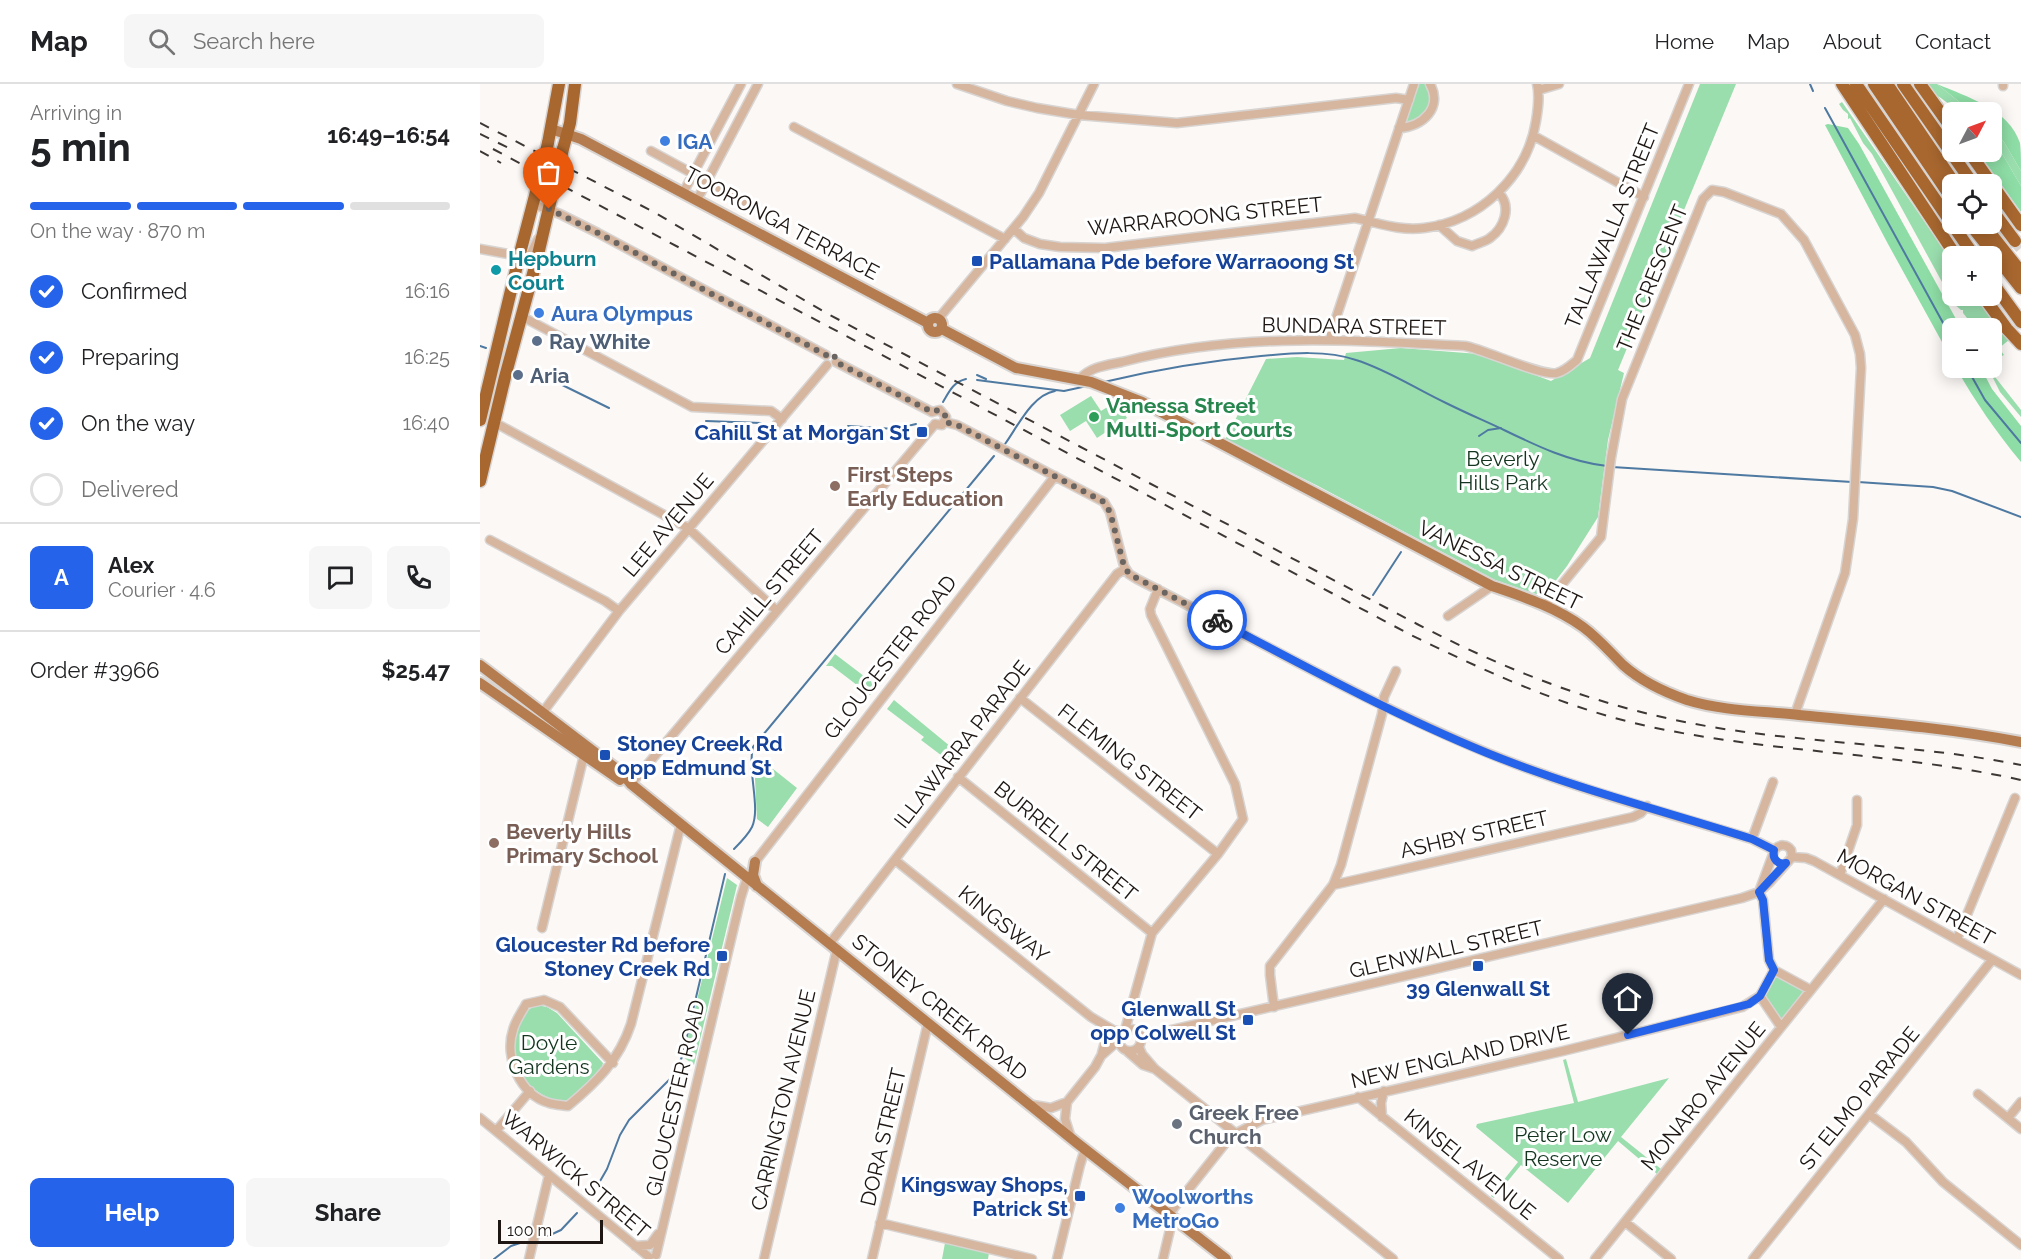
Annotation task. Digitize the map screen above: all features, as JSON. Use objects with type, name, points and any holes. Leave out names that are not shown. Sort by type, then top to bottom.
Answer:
[{"type":"highway","points":[[480,420],[548,143],[559,84]]},
{"type":"highway","points":[[480,481],[570,123],[575,84]]},
{"type":"highway","points":[[1842,84],[1949,246]]},
{"type":"highway","points":[[1856,84],[1967,246]]},
{"type":"highway","points":[[1874,84],[1942,184]]},
{"type":"highway","points":[[1887,84],[1947,174]]},
{"type":"highway","points":[[1904,84],[1966,174]]},
{"type":"highway","points":[[1920,84],[1942,115]]},
{"type":"highway","points":[[1976,162],[2021,225]]},
{"type":"highway","points":[[2002,223],[2015,241]]},
{"type":"highway","points":[[1978,234],[2021,288]]},
{"type":"highway","points":[[1991,234],[2021,272]]},
{"type":"highway","points":[[2002,296],[2021,322]]},
{"type":"highway","points":[[1990,306],[2021,344]]},
{"type":"main road","name":"TOORONGA TERRACE","points":[[551,129],[581,139],[936,323],[1016,368],[1086,380]]},
{"type":"main road","name":"VANESSA STREET","points":[[1086,380],[1155,409],[1492,586],[1545,605],[1586,629],[1624,666],[1642,679],[1688,700],[1706,704],[1931,728],[2021,741]]},
{"type":"main road","name":"STONEY CREEK ROAD","points":[[480,664],[622,773],[631,784],[736,870],[1226,1259]]},
{"type":"main road","name":"STONEY CREEK ROAD","points":[[480,683],[618,779],[631,784]]},
{"type":"main road","points":[[736,870],[755,861]]},
{"type":"main road","points":[[755,861],[753,875],[757,886]]},
{"type":"street","points":[[683,193],[741,84]]},
{"type":"street","points":[[697,200],[758,84]]},
{"type":"street","points":[[957,84],[1007,101],[1079,115],[1177,123],[1396,99],[1409,100]]},
{"type":"street","points":[[936,323],[1014,229],[1039,193],[1094,84]]},
{"type":"street","points":[[1331,339],[1331,333],[1414,84]]},
{"type":"street","points":[[1400,128],[1409,128],[1421,122],[1431,112],[1436,101],[1430,84]]},
{"type":"street","points":[[1538,87],[1559,84]]},
{"type":"street","name":"TALLAWALLA STREET","points":[[1557,373],[1577,360],[1689,84]]},
{"type":"street","name":"WARRAROONG STREET","points":[[1014,229],[1024,238],[1040,244],[1105,248],[1355,219],[1410,229],[1439,225],[1469,214],[1499,193],[1521,164],[1534,136],[1538,87]]},
{"type":"street","points":[[794,127],[1005,239]]},
{"type":"street","points":[[1534,136],[1644,197]]},
{"type":"street","points":[[651,151],[749,204]]},
{"type":"street","name":"THE CRESCENT","points":[[1545,605],[1601,537],[1608,476],[1622,399],[1703,199],[1712,190],[1724,192],[1781,214],[1804,240],[1855,334],[1861,368],[1856,481],[1845,573],[1795,714]]},
{"type":"street","points":[[1439,225],[1457,241],[1472,246],[1490,238],[1503,225],[1506,208],[1504,198],[1499,193]]},
{"type":"street","points":[[533,204],[549,209],[606,237],[826,355],[834,354],[836,362],[932,412],[942,411],[946,417],[945,422]]},
{"type":"street","points":[[480,249],[525,258],[531,253],[545,222]]},
{"type":"street","points":[[521,316],[694,407],[771,411],[782,419]]},
{"type":"street","name":"BUNDARA STREET","points":[[1086,380],[1084,373],[1149,355],[1209,345],[1289,339],[1465,346],[1488,351],[1546,373],[1557,373]]},
{"type":"street","points":[[826,355],[824,361],[827,365],[832,366],[836,362]]},
{"type":"street","name":"LEE AVENUE","points":[[543,712],[619,611],[827,365]]},
{"type":"street","points":[[932,412],[931,418],[935,424],[942,425],[945,422],[957,425],[1095,497],[1108,507],[1125,569],[1137,579],[1383,706],[1489,754],[1628,801],[1752,839],[1774,853],[1778,862],[1789,860]]},
{"type":"street","points":[[494,424],[511,431],[688,528],[777,611]]},
{"type":"street","name":"CAHILL STREET","points":[[631,784],[935,424]]},
{"type":"street","name":"GLOUCESTER ROAD","points":[[755,861],[1055,476]]},
{"type":"street","points":[[490,540],[605,601],[619,611]]},
{"type":"street","name":"ILLAWARRA PARADE","points":[[833,946],[894,860],[958,777],[1117,574],[1125,569]]},
{"type":"street","points":[[1448,616],[1492,586]]},
{"type":"street","points":[[1101,1056],[1130,1026],[1130,1016],[1152,933],[1218,854],[1243,819],[1235,784],[1150,615],[1158,589]]},
{"type":"street","points":[[1274,1008],[1270,966],[1333,885],[1341,864],[1384,697],[1396,671]]},
{"type":"street","name":"FLEMING STREET","points":[[1020,698],[1218,854]]},
{"type":"street","points":[[542,928],[584,755]]},
{"type":"street","name":"BURRELL STREET","points":[[958,777],[1152,933]]},
{"type":"street","points":[[1752,839],[1773,782]]},
{"type":"street","points":[[1957,939],[2015,798]]},
{"type":"street","points":[[1840,875],[1857,825],[1857,800]]},
{"type":"street","points":[[1622,819],[1628,801]]},
{"type":"street","name":"ASHBY STREET","points":[[1333,885],[1638,815],[1647,806]]},
{"type":"street","points":[[613,1063],[560,1007],[544,1000],[526,1004],[513,1029],[509,1054],[514,1070],[530,1091],[548,1103],[568,1106],[613,1063],[625,1042],[631,1024],[681,824]]},
{"type":"street","points":[[1759,892],[1789,860],[1791,850],[1787,846],[1780,846],[1774,853],[1759,892],[1763,900],[1769,960],[1774,970],[1811,990]]},
{"type":"street","name":"MORGAN STREET","points":[[1789,860],[1806,858],[2021,975]]},
{"type":"street","name":"KINGSWAY","points":[[894,860],[1091,1017],[1123,1034]]},
{"type":"street","name":"GLOUCESTER ROAD","points":[[653,1258],[665,1221],[747,878]]},
{"type":"street","name":"GLENWALL STREET","points":[[1141,1037],[1274,1008],[1742,898],[1759,892]]},
{"type":"street","name":"MONARO AVENUE","points":[[1595,1259],[1884,899]]},
{"type":"street","name":"CARRINGTON AVENUE","points":[[764,1259],[833,946]]},
{"type":"street","name":"ST ELMO PARADE","points":[[1753,1259],[1992,960]]},
{"type":"street","points":[[1774,970],[1760,996],[1781,1027]]},
{"type":"street","name":"NEW ENGLAND DRIVE","points":[[1236,1133],[1273,1116],[1563,1051],[1736,1009],[1760,996]]},
{"type":"street","name":"KINGSWAY","points":[[1091,1017],[1105,1032],[1123,1034]]},
{"type":"street","name":"DORA STREET","points":[[872,1259],[928,1023]]},
{"type":"street","points":[[1071,1138],[1065,1119],[1067,1102],[1101,1056],[1105,1045],[1105,1032]]},
{"type":"street","points":[[1123,1034],[1141,1037],[1139,1047],[1142,1054],[1155,1069],[1393,1259]]},
{"type":"street","points":[[1123,1034],[1126,1050],[1143,1065],[1155,1069]]},
{"type":"street","points":[[1095,1066],[1112,1053],[1139,1047]]},
{"type":"street","points":[[496,1131],[530,1091]]},
{"type":"street","points":[[1382,1117],[1381,1103],[1384,1091]]},
{"type":"street","points":[[1978,1094],[2021,1129]]},
{"type":"street","name":"KINSEL AVENUE","points":[[1358,1097],[1559,1259]]},
{"type":"street","points":[[1030,1105],[1047,1108],[1067,1102]]},
{"type":"street","points":[[2008,1118],[2021,1102]]},
{"type":"street","points":[[1869,1114],[1906,1142],[1943,1182],[2021,1245]]},
{"type":"street","name":"WARWICK STREET","points":[[480,1118],[635,1246],[653,1258]]},
{"type":"street","points":[[1163,1259],[1171,1216],[1228,1140],[1236,1133]]},
{"type":"street","points":[[1057,1259],[1085,1149]]},
{"type":"street","points":[[529,1259],[549,1175]]},
{"type":"street","name":"GLOUCESTER ROAD","points":[[635,1246],[647,1246],[652,1243],[665,1221]]},
{"type":"street","points":[[1625,1222],[1671,1259]]},
{"type":"street","points":[[880,1223],[1032,1259]]},
{"type":"green space","points":[[1418,84],[1426,84],[1429,90],[1431,97],[1428,109],[1419,118],[1405,122]]},
{"type":"green space","name":"Beverly Hills Park","points":[[1700,84],[1736,84],[1618,370],[1624,373],[1608,440],[1598,517],[1567,566],[1547,592],[1536,594],[1495,580],[1318,486],[1225,440],[1266,359],[1297,357],[1344,360],[1346,353],[1401,348],[1479,354],[1551,381],[1590,358]]},
{"type":"green space","points":[[1926,84],[1937,84],[1960,102],[1946,102],[1938,96],[1942,106]]},
{"type":"green space","points":[[1937,84],[1979,102],[1960,102]]},
{"type":"green space","points":[[1842,102],[1942,247],[1942,282],[1872,154],[1863,143],[1850,118],[1848,119],[1848,114],[1839,104]]},
{"type":"green space","points":[[2002,117],[2015,131],[2020,143],[2021,171],[2002,140]]},
{"type":"green space","points":[[1825,125],[1848,128],[1859,144],[1942,294],[1942,306],[1949,306],[1955,318],[1942,318],[1942,342],[1888,244]]},
{"type":"green space","points":[[2002,140],[2021,171],[2021,186],[2002,154]]},
{"type":"green space","points":[[2002,154],[2021,186],[2021,212],[2002,185],[2002,174],[1994,174],[1985,162],[2002,162]]},
{"type":"green space","points":[[1956,306],[1983,306],[1992,318],[1967,318]]},
{"type":"green space","points":[[2002,331],[2009,340],[2002,346]]},
{"type":"green space","points":[[1962,378],[1986,378],[2021,426],[2021,462],[1986,416]]},
{"type":"green space","points":[[1993,378],[1996,378],[2021,410],[2021,417],[2000,392]]},
{"type":"green space","name":"Vanessa Street Multi-Sport Courts","points":[[1091,396],[1101,411],[1117,401],[1127,418],[1097,438],[1086,421],[1070,431],[1060,415]]},
{"type":"green space","points":[[835,654],[877,686],[870,695],[832,666],[826,666]]},
{"type":"green space","points":[[894,700],[962,756],[954,765],[921,740],[924,737],[887,709]]},
{"type":"green space","points":[[758,757],[797,788],[768,827],[757,819],[754,759]]},
{"type":"green space","points":[[727,878],[737,885],[694,1065],[683,1057]]},
{"type":"green space","points":[[1776,976],[1804,990],[1782,1022],[1763,998]]},
{"type":"green space","name":"Doyle Gardens","points":[[537,1005],[547,1007],[557,1013],[603,1063],[601,1071],[569,1100],[554,1100],[534,1089],[523,1077],[516,1063],[514,1044],[519,1024],[529,1009]]},
{"type":"green space","name":"Peter Low Reserve","points":[[1566,1059],[1578,1102],[1669,1078],[1621,1137],[1661,1169],[1657,1174],[1618,1141],[1568,1203],[1521,1165],[1494,1198],[1491,1196],[1518,1162],[1476,1127],[1477,1124],[1574,1103],[1563,1060]]},
{"type":"green space","points":[[945,1243],[989,1253],[988,1259],[942,1259]]},
{"type":"waterway","points":[[1810,84],[1813,91]]},
{"type":"waterway","points":[[1825,108],[1942,321]]},
{"type":"waterway","points":[[480,346],[486,348]]},
{"type":"waterway","points":[[1104,382],[1163,369],[1221,360],[1297,353],[1345,357],[1379,369],[1453,407],[1541,447],[1580,461],[1607,466]]},
{"type":"waterway","points":[[542,375],[609,408]]},
{"type":"waterway","points":[[977,375],[986,379]]},
{"type":"waterway","points":[[1973,378],[1985,400],[2021,443]]},
{"type":"waterway","points":[[943,402],[949,391],[966,379]]},
{"type":"waterway","points":[[977,380],[1064,391],[1087,386]]},
{"type":"waterway","points":[[1005,444],[1032,405],[1039,398],[1055,391]]},
{"type":"waterway","points":[[706,421],[761,423]]},
{"type":"waterway","points":[[848,426],[895,429],[916,424]]},
{"type":"waterway","points":[[1479,436],[1488,430],[1501,428]]},
{"type":"waterway","points":[[734,849],[748,833],[754,819],[753,747],[994,456]]},
{"type":"waterway","points":[[1612,467],[1852,482]]},
{"type":"waterway","points":[[1858,482],[1933,487],[1952,491],[2021,517]]},
{"type":"waterway","points":[[1373,595],[1401,552]]},
{"type":"waterway","points":[[592,1195],[607,1169],[620,1135],[629,1120],[673,1076],[682,1057],[725,874]]},
{"type":"waterway","points":[[548,1236],[561,1230],[577,1213]]},
{"type":"waterway","points":[[494,1259],[511,1246],[520,1243]]},
{"type":"tunnel","points":[[2015,241],[2021,248]]},
{"type":"railway","points":[[480,123],[652,211],[828,314],[1417,624],[1527,675],[1601,701],[1718,728],[1946,753],[2021,765]]},
{"type":"railway","points":[[480,134],[513,150]]},
{"type":"railway","points":[[493,149],[1411,635],[1504,678],[1600,714],[1666,730],[1754,744],[1933,764],[2021,780]]},
{"type":"railway","points":[[480,151],[501,163]]},
{"type":"way so far","points":[[549,209],[826,355],[834,354],[836,362],[932,412],[935,410],[944,412],[945,422],[957,425],[1104,502],[1110,512],[1124,566],[1129,574],[1217,620]]},
{"type":"place","name":"IGA","points":[[665,141]]},
{"type":"place","name":"Pallamana Pde before Warraoong St","points":[[977,261]]},
{"type":"place","name":"Hepburn Court","points":[[496,270]]},
{"type":"place","name":"Aura Olympus","points":[[539,313]]},
{"type":"place","name":"Ray White","points":[[537,341]]},
{"type":"place","name":"Aria","points":[[518,375]]},
{"type":"place","name":"Vanessa Street Multi-Sport Courts","points":[[1094,417]]},
{"type":"place","name":"Cahill St at Morgan St","points":[[922,432]]},
{"type":"place","name":"First Steps Early Education","points":[[835,486]]},
{"type":"place","name":"Stoney Creek Rd opp Edmund St","points":[[605,755]]},
{"type":"place","name":"Beverly Hills Primary School","points":[[494,843]]},
{"type":"place","name":"Gloucester Rd before Stoney Creek Rd","points":[[722,956]]},
{"type":"place","name":"39 Glenwall St","points":[[1478,966]]},
{"type":"place","name":"Glenwall St opp Colwell St","points":[[1248,1020]]},
{"type":"place","name":"Greek Free Church","points":[[1177,1124]]},
{"type":"place","name":"Kingsway Shops, Patrick St","points":[[1080,1196]]},
{"type":"place","name":"Woolworths MetroGo","points":[[1120,1208]]},
{"type":"route","points":[[1217,620],[1383,706],[1489,754],[1523,767],[1752,839],[1774,850],[1773,855],[1776,861],[1781,864],[1786,863],[1759,892],[1763,900],[1769,960],[1774,970],[1760,996],[1742,1007],[1628,1035]]}]
